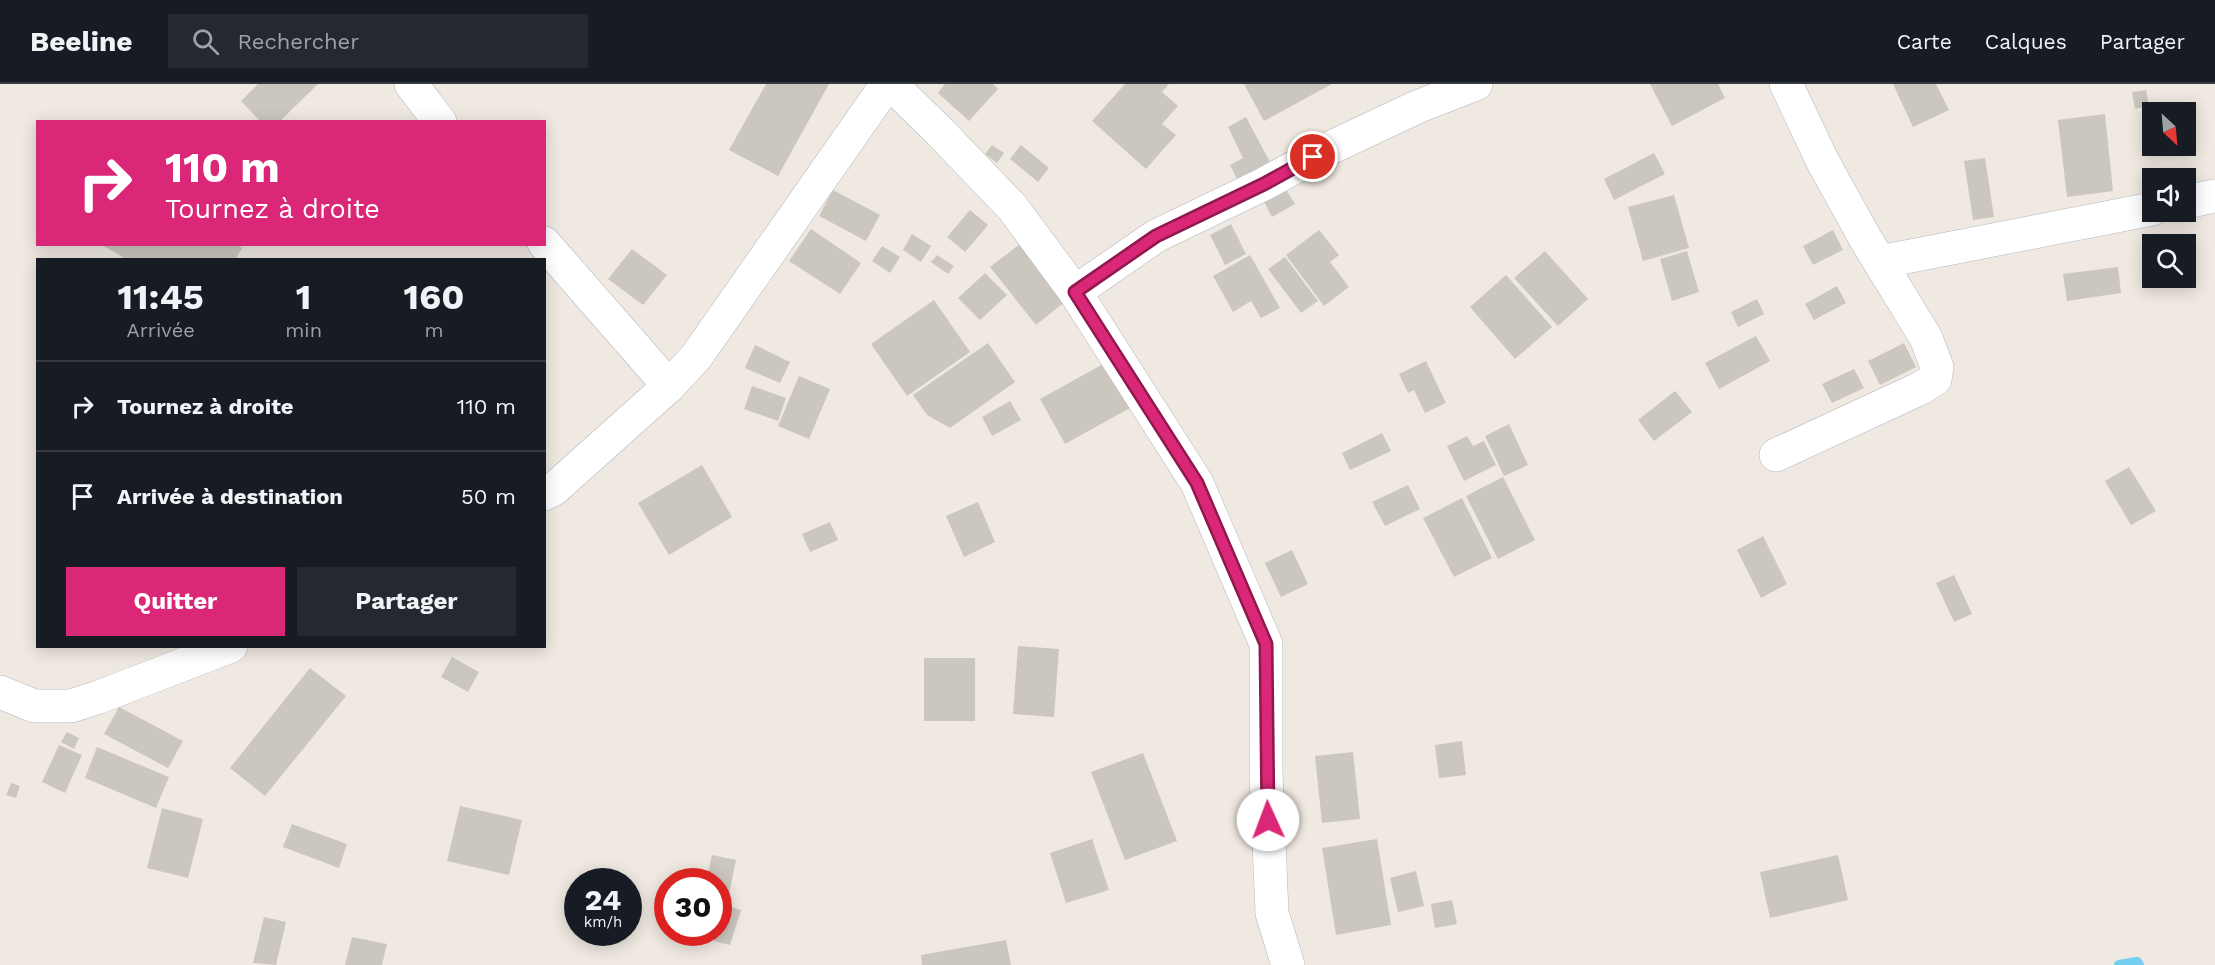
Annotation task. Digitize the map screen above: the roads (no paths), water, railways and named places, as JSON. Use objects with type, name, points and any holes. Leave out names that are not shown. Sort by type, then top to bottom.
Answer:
[{"type":"street","points":[[411,84],[438,120]]},
{"type":"street","points":[[546,493],[554,489],[669,386],[696,357],[889,84],[1011,207],[1075,292],[1197,483],[1266,644],[1266,773],[1272,913],[1288,965]]},
{"type":"street","points":[[1075,292],[1156,236],[1264,184],[1330,148],[1417,107],[1476,84]]},
{"type":"street","points":[[1776,455],[1921,388],[1935,379],[1937,367],[1926,338],[1822,162],[1786,84]]},
{"type":"street","points":[[2196,200],[2215,196]]},
{"type":"street","points":[[1880,262],[2142,211]]},
{"type":"street","points":[[546,245],[669,386]]},
{"type":"street","points":[[0,692],[34,706],[71,706],[226,648]]},
{"type":"waterway","points":[[2119,965],[2137,962],[2139,965]]}]
